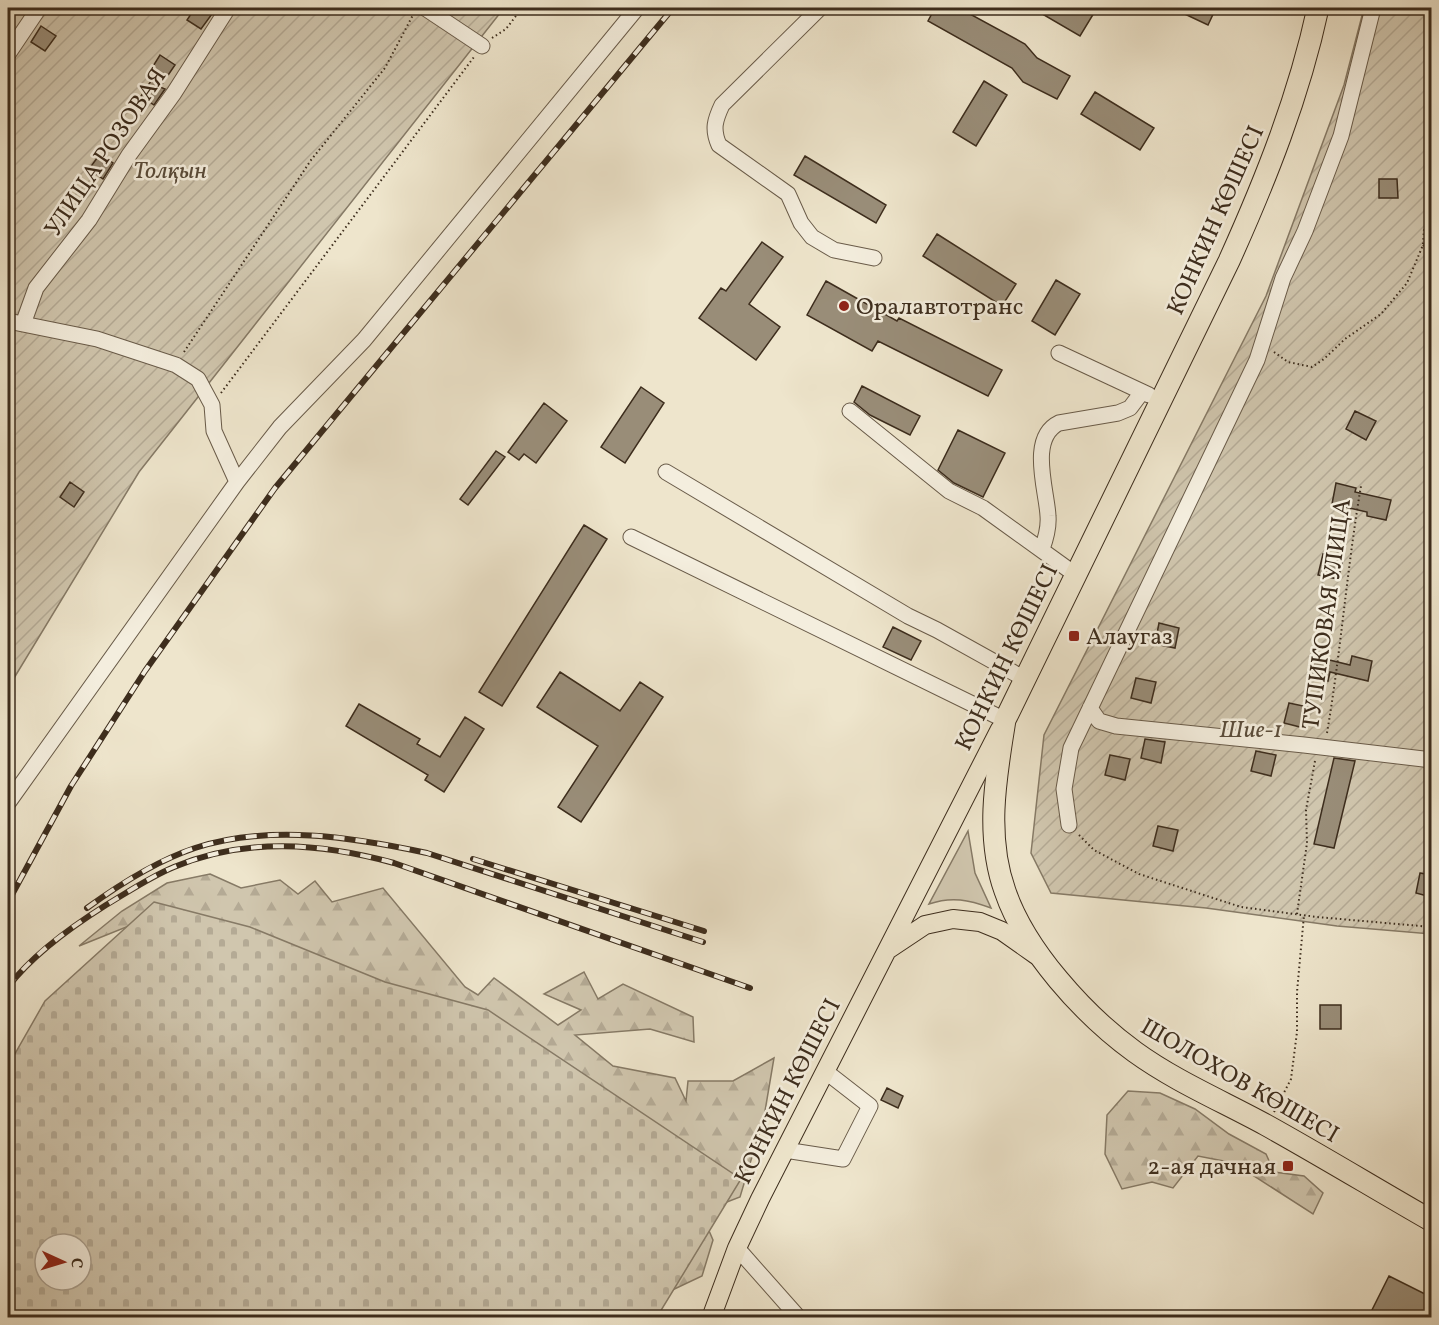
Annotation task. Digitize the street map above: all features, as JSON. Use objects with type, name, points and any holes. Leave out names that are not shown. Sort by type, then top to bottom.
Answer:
[{"type":"highway","name":"КОНКИН КӨШЕСІ","points":[[1005,720],[1076,575],[1151,396],[1229,261],[1258,195],[1293,99],[1318,8]]},
{"type":"highway","name":"ШОЛОХОВ КӨШЕСІ","points":[[1005,720],[994,788],[994,833],[998,861],[1004,890],[1017,919],[1040,957],[1088,1011],[1134,1052],[1431,1221]]},
{"type":"main road","name":"КОНКИН КӨШЕСІ","points":[[711,1317],[738,1248],[785,1150],[1005,720]]},
{"type":"main road","points":[[887,950],[925,925],[953,919],[980,922],[1002,931],[1040,957]]},
{"type":"street","points":[[8,54],[39,8]]},
{"type":"street","name":"УЛИЦА РОЗОВАЯ","points":[[13,323],[36,288],[89,220],[129,155],[174,93],[228,8]]},
{"type":"street","points":[[425,8],[482,46]]},
{"type":"street","points":[[8,803],[237,482],[280,427],[364,340],[637,8]]},
{"type":"street","points":[[820,8],[722,105],[715,119],[714,133],[719,145],[789,194],[801,223],[812,237],[834,250],[874,258]]},
{"type":"street","points":[[1069,825],[1064,789],[1071,748],[1257,360],[1283,278],[1305,231],[1341,136],[1373,8]]},
{"type":"street","points":[[13,323],[97,339],[176,365],[198,379],[212,405],[214,431],[237,482]]},
{"type":"street","points":[[1059,353],[1151,396]]},
{"type":"street","points":[[1042,549],[1048,533],[1048,516],[1041,478],[1042,451],[1047,433],[1052,426],[1059,423],[1119,413],[1151,396]]},
{"type":"street","points":[[850,411],[949,491],[983,508],[1076,575]]},
{"type":"street","points":[[666,472],[908,616],[1024,679]]},
{"type":"street","points":[[631,537],[1005,720]]},
{"type":"street","points":[[1090,708],[1099,721],[1116,726],[1431,760]]},
{"type":"street","points":[[785,1150],[843,1159],[870,1106],[825,1071]]},
{"type":"street","points":[[738,1248],[799,1317]]},
{"type":"path","points":[[176,365],[311,159],[386,68],[417,8]]},
{"type":"path","points":[[212,405],[482,46],[506,29],[522,8]]},
{"type":"path","points":[[1262,344],[1288,362],[1312,367],[1324,359],[1345,339],[1381,314],[1407,283],[1423,245],[1425,229],[1431,214]]},
{"type":"path","points":[[1423,245],[1431,256]]},
{"type":"path","name":"ТУПИКОВАЯ УЛИЦА","points":[[1297,914],[1307,843],[1306,810],[1336,680],[1350,547],[1361,486]]},
{"type":"path","points":[[1069,825],[1094,850],[1139,874],[1241,907],[1431,927]]},
{"type":"path","points":[[1267,1126],[1291,1079],[1297,1032],[1298,982],[1304,915]]},
{"type":"green space","name":"Толқын","points":[[8,8],[504,8],[139,472],[8,688]]},
{"type":"green space","name":"Шие-1","points":[[1364,8],[1431,8],[1431,934],[1337,926],[1206,908],[1051,893],[1031,853],[1044,735],[1266,296],[1344,85]]},
{"type":"green space","points":[[968,831],[975,873],[991,908],[960,900],[945,900],[929,904]]},
{"type":"green space","points":[[210,874],[241,888],[280,880],[298,894],[315,881],[332,902],[383,888],[465,987],[478,995],[494,978],[558,1025],[581,1010],[544,994],[584,972],[598,999],[623,984],[693,1017],[694,1042],[650,1029],[575,1035],[613,1066],[675,1078],[686,1101],[688,1081],[733,1081],[774,1058],[764,1117],[740,1197],[701,1212],[713,1240],[702,1276],[649,1301],[156,915],[79,946],[122,911],[167,883]]},
{"type":"green space","points":[[154,902],[250,927],[385,982],[488,1010],[741,1179],[657,1317],[8,1317],[8,1066],[45,1001]]},
{"type":"green space","points":[[1128,1091],[1160,1093],[1195,1109],[1229,1134],[1266,1154],[1274,1172],[1304,1176],[1323,1193],[1313,1214],[1234,1163],[1198,1156],[1173,1188],[1152,1182],[1122,1189],[1105,1154],[1107,1115]]},
{"type":"building","points":[[195,8],[203,8],[212,14],[201,29],[187,20]]},
{"type":"building","points":[[935,8],[959,8],[1025,44],[1037,58],[1070,76],[1057,99],[1023,82],[1012,68],[928,21]]},
{"type":"building","points":[[1032,8],[1097,8],[1080,36]]},
{"type":"building","points":[[1172,8],[1216,8],[1208,25]]},
{"type":"building","points":[[41,26],[56,36],[45,51],[31,42]]},
{"type":"building","points":[[160,55],[175,65],[160,87],[165,89],[154,105],[141,96],[155,75],[150,71]]},
{"type":"building","points":[[984,81],[1007,95],[976,146],[953,132]]},
{"type":"building","points":[[1095,92],[1154,128],[1140,150],[1081,114]]},
{"type":"building","points":[[100,154],[113,163],[103,179],[89,169]]},
{"type":"building","points":[[805,156],[886,205],[876,223],[794,175]]},
{"type":"building","points":[[1379,179],[1397,179],[1398,198],[1379,198]]},
{"type":"building","points":[[937,234],[1016,284],[1002,306],[923,256]]},
{"type":"building","points":[[762,242],[783,257],[749,304],[780,327],[756,360],[699,318],[721,288],[726,291]]},
{"type":"building","points":[[1056,280],[1080,294],[1055,335],[1032,321]]},
{"type":"building","points":[[826,281],[897,321],[899,318],[1002,370],[988,396],[878,341],[872,351],[807,315]]},
{"type":"building","points":[[862,386],[920,416],[910,435],[870,415],[854,402]]},
{"type":"building","points":[[641,387],[664,403],[625,463],[601,447]]},
{"type":"building","points":[[544,403],[567,421],[536,463],[524,454],[519,460],[508,452]]},
{"type":"building","points":[[1355,411],[1376,421],[1366,440],[1346,429]]},
{"type":"building","points":[[958,430],[1005,453],[983,497],[954,483],[938,470]]},
{"type":"building","points":[[496,451],[505,457],[468,505],[460,499]]},
{"type":"building","points":[[70,482],[84,492],[74,507],[60,497]]},
{"type":"building","points":[[1336,483],[1356,488],[1355,492],[1391,500],[1386,520],[1367,516],[1367,512],[1332,504]]},
{"type":"building","points":[[584,525],[607,539],[502,706],[479,692]]},
{"type":"building","points":[[1323,554],[1343,559],[1338,579],[1318,575]]},
{"type":"building","points":[[1159,623],[1179,628],[1175,648],[1155,644]]},
{"type":"building","points":[[893,627],[921,641],[911,660],[883,647]]},
{"type":"building","points":[[1313,656],[1350,665],[1352,656],[1372,661],[1368,681],[1330,672],[1328,681],[1308,677]]},
{"type":"building","points":[[560,672],[620,711],[640,682],[663,697],[581,822],[558,807],[598,746],[537,707]]},
{"type":"building","points":[[1136,678],[1156,682],[1151,703],[1131,698]]},
{"type":"building","points":[[1289,703],[1308,707],[1304,728],[1284,723]]},
{"type":"building","points":[[359,704],[420,739],[417,744],[440,757],[465,717],[484,729],[444,792],[425,780],[428,775],[346,726]]},
{"type":"building","points":[[1145,739],[1165,742],[1161,763],[1141,758]]},
{"type":"building","points":[[1256,751],[1276,755],[1271,776],[1251,771]]},
{"type":"building","points":[[1110,755],[1130,759],[1125,780],[1105,775]]},
{"type":"building","points":[[1334,758],[1355,761],[1334,848],[1314,844]]},
{"type":"building","points":[[1158,826],[1178,830],[1173,851],[1153,846]]},
{"type":"building","points":[[1420,873],[1431,875],[1431,897],[1416,893]]},
{"type":"building","points":[[1320,1005],[1341,1005],[1341,1029],[1320,1029]]},
{"type":"building","points":[[887,1088],[903,1096],[898,1108],[881,1100]]},
{"type":"building","points":[[1389,1276],[1431,1297],[1431,1317],[1387,1317],[1372,1310]]},
{"type":"railway","points":[[8,902],[71,786],[145,671],[275,488],[673,8]]},
{"type":"railway","points":[[87,908],[139,874],[166,859],[195,848],[252,836],[311,836],[370,842],[427,853],[703,942]]},
{"type":"railway","points":[[8,987],[29,963],[66,932],[156,875],[201,857],[256,847],[284,846],[339,851],[394,863],[750,988]]},
{"type":"railway","points":[[473,859],[704,931]]},
{"type":"place","name":"Оралавтотранс","points":[[844,306]]},
{"type":"place","name":"Алаугаз","points":[[1074,636]]},
{"type":"place","name":"2-ая дачная","points":[[1288,1166]]}]
